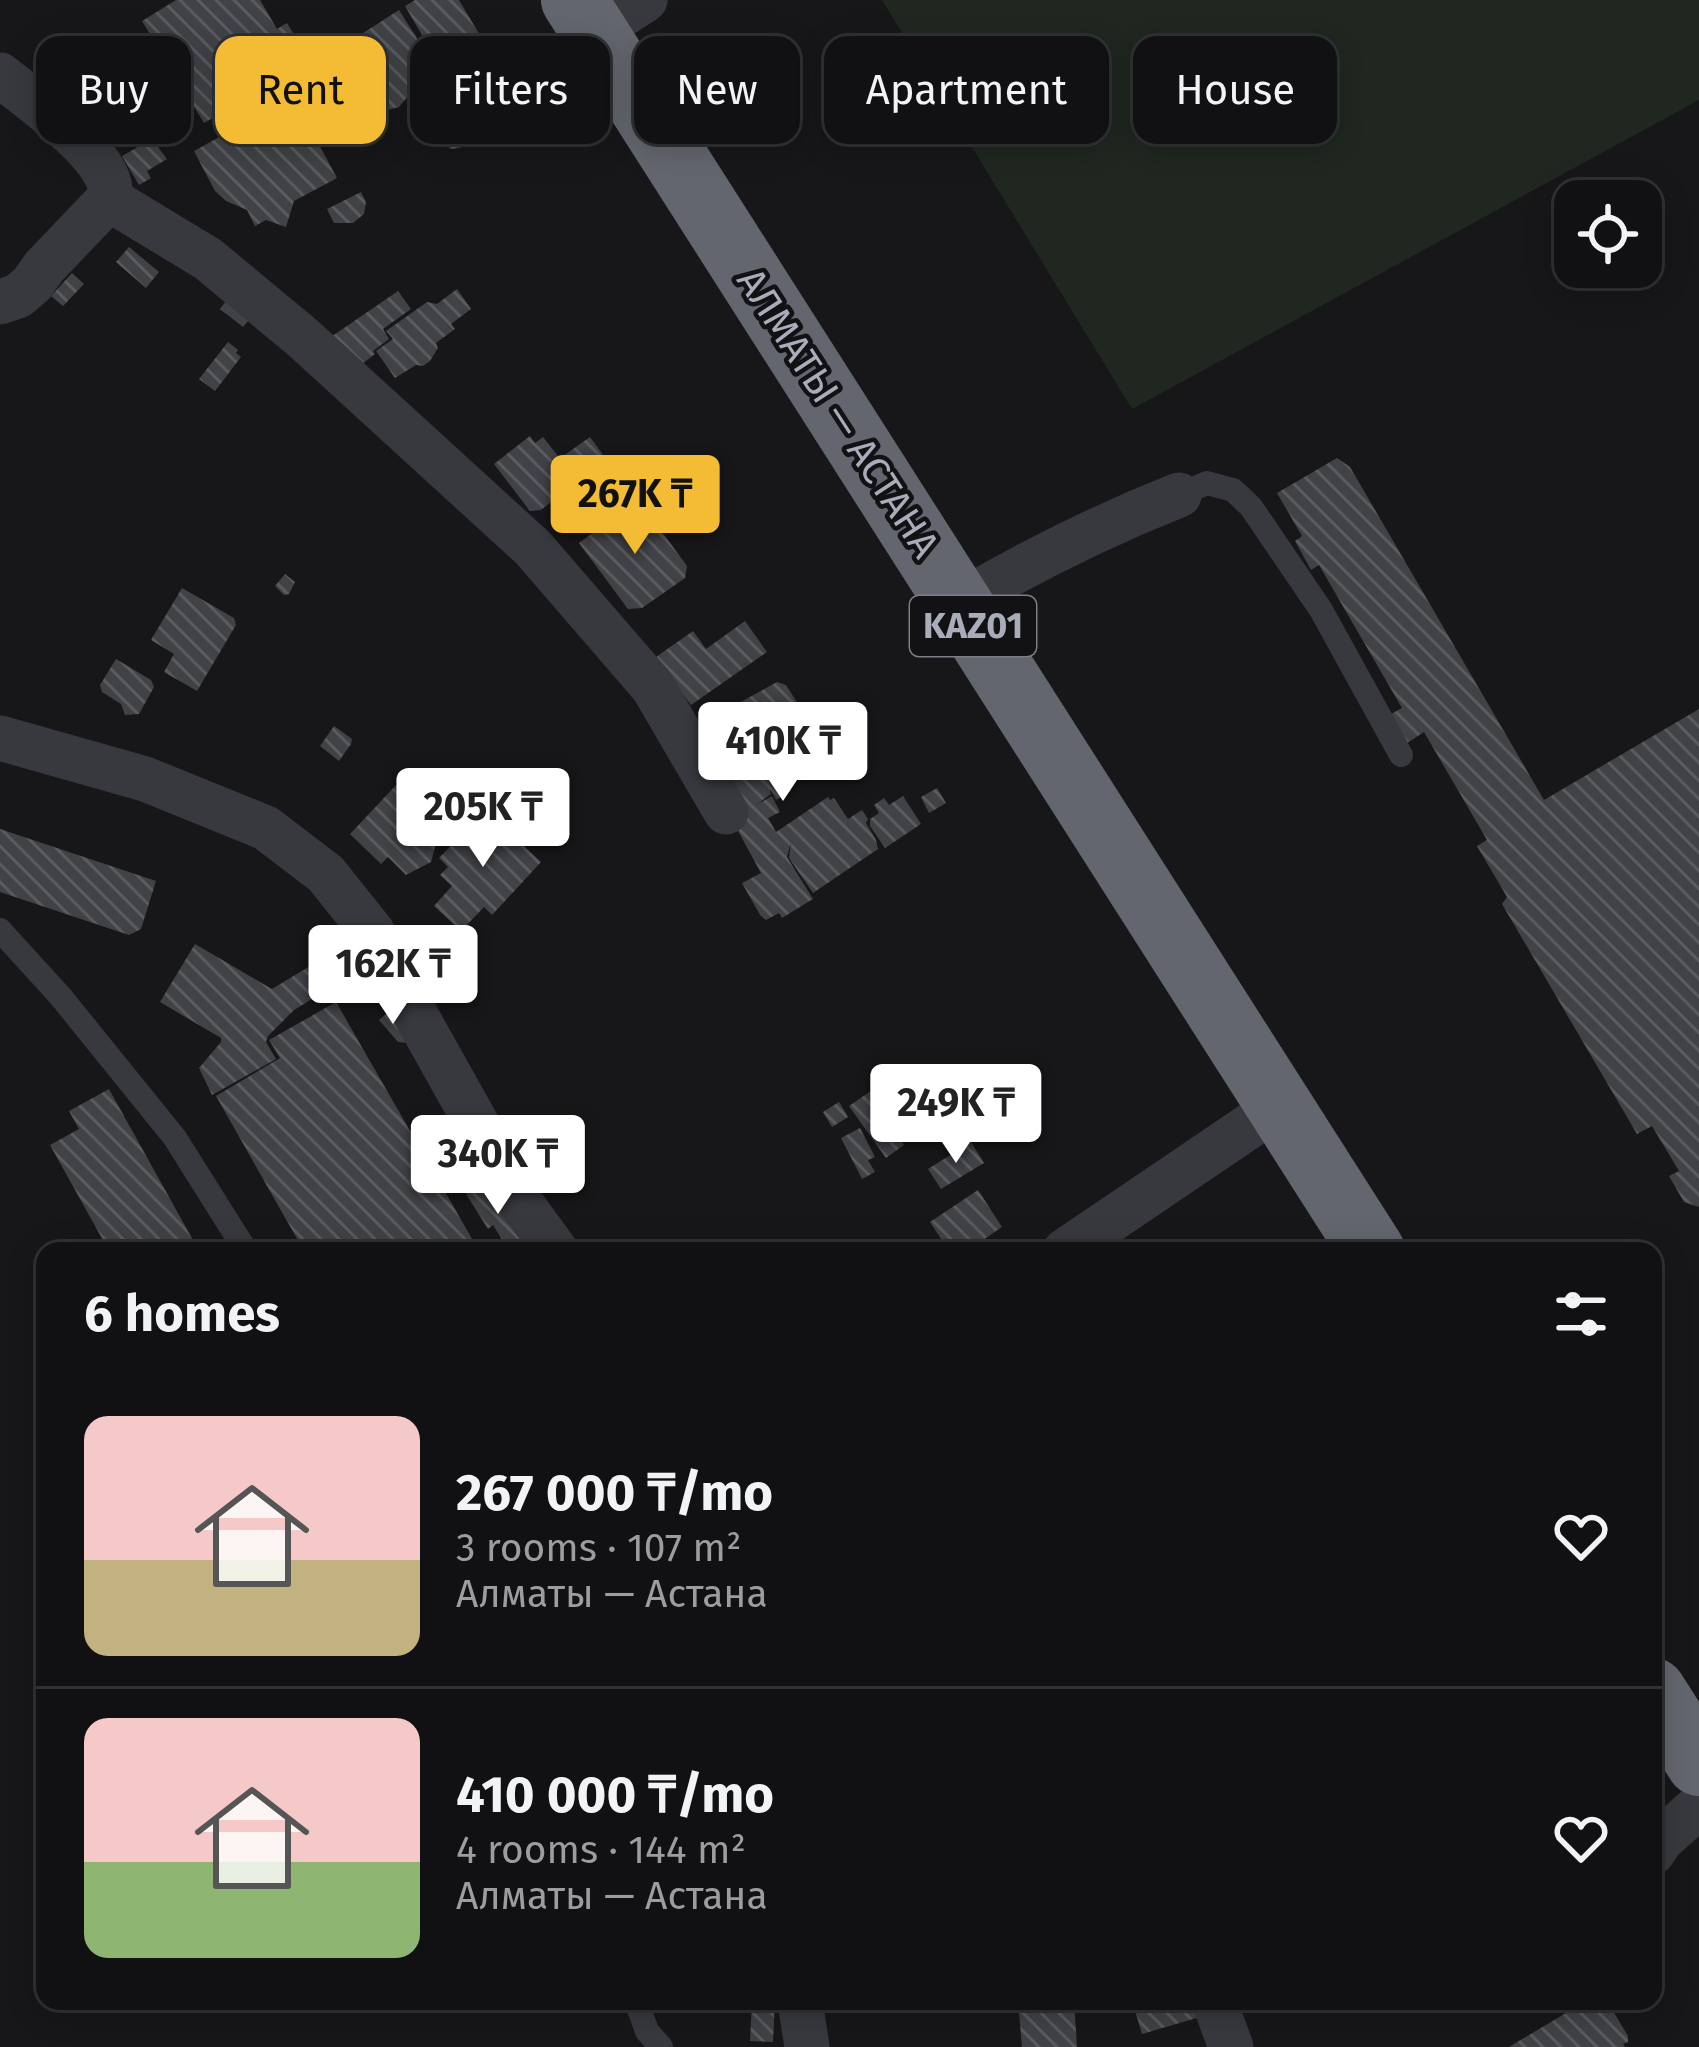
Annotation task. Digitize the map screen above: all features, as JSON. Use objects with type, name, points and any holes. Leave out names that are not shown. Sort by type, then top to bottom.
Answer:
[{"type":"highway","name":"АЛМАТЫ — АСТАНА","points":[[605,11],[959,603],[1366,1242]]},
{"type":"highway","points":[[1662,1705],[1699,1763]]},
{"type":"street","points":[[0,75],[96,159],[110,184],[109,199],[32,284],[0,302]]},
{"type":"street","points":[[109,199],[208,259],[302,337],[533,548],[653,688],[726,812]]},
{"type":"street","points":[[959,603],[1052,552],[1179,495]]},
{"type":"street","points":[[0,738],[145,779],[266,828],[326,874],[374,933],[521,1203],[549,1242]]},
{"type":"street","points":[[1078,1242],[1280,1106]]},
{"type":"street","points":[[1662,1839],[1699,1806]]},
{"type":"street","points":[[801,2010],[807,2047]]},
{"type":"street","points":[[1217,2010],[1231,2047]]},
{"type":"lane","points":[[1179,495],[1207,483],[1233,490],[1251,507],[1321,610],[1401,754]]},
{"type":"lane","points":[[0,930],[176,1138],[240,1242]]},
{"type":"lane","points":[[639,2010],[647,2031],[661,2047]]},
{"type":"shaded area","points":[[882,0],[1699,0],[1699,100],[1132,409],[970,144],[1109,144],[1109,36],[904,36]]},
{"type":"building","points":[[176,0],[260,0],[277,29],[287,23],[295,36],[215,36],[215,117],[204,123],[191,102],[191,36],[151,36],[142,21]]},
{"type":"building","points":[[415,0],[459,0],[480,36],[422,36],[405,6]]},
{"type":"building","points":[[399,10],[416,36],[410,36],[410,94],[399,107],[386,110],[386,36],[359,36]]},
{"type":"building","points":[[215,139],[215,144],[319,144],[337,178],[294,201],[286,227],[266,220],[255,226],[247,210],[215,191],[194,151]]},
{"type":"building","points":[[143,144],[156,144],[167,159],[147,171],[151,178],[139,185],[122,156]]},
{"type":"building","points":[[361,192],[366,202],[364,214],[353,223],[334,223],[327,209]]},
{"type":"building","points":[[129,247],[159,272],[146,288],[116,262]]},
{"type":"building","points":[[72,273],[84,284],[63,306],[51,296]]},
{"type":"building","points":[[457,289],[471,309],[436,343],[430,361],[395,378],[376,351],[393,339],[386,331],[427,302],[437,304]]},
{"type":"building","points":[[398,291],[411,309],[383,329],[389,339],[354,370],[328,339]]},
{"type":"building","points":[[230,296],[253,315],[243,327],[220,309]]},
{"type":"building","points":[[228,342],[241,357],[215,391],[199,379]]},
{"type":"building","points":[[530,436],[535,443],[543,437],[558,456],[552,466],[573,485],[541,510],[530,511],[494,464]]},
{"type":"building","points":[[590,437],[606,459],[573,480],[559,459]]},
{"type":"building","points":[[1337,458],[1350,467],[1544,800],[1699,709],[1699,1207],[1684,1202],[1669,1176],[1679,1171],[1652,1126],[1637,1134],[1502,904],[1507,897],[1477,846],[1487,840],[1424,732],[1407,743],[1391,714],[1402,708],[1319,565],[1311,570],[1295,541],[1302,536],[1277,493]]},
{"type":"building","points":[[638,499],[687,566],[685,578],[642,608],[628,609],[579,543]]},
{"type":"building","points":[[285,574],[295,582],[284,595],[275,586]]},
{"type":"building","points":[[182,588],[234,618],[236,625],[197,691],[164,672],[174,654],[151,640]]},
{"type":"building","points":[[745,621],[767,652],[691,705],[656,657],[693,631],[706,649]]},
{"type":"building","points":[[116,659],[151,680],[154,687],[139,714],[125,715],[121,704],[102,692],[100,685]]},
{"type":"building","points":[[777,682],[786,685],[815,731],[814,745],[795,756],[802,769],[785,780],[791,791],[776,800],[770,789],[771,794],[756,805],[772,796],[780,812],[768,818],[776,832],[828,797],[834,798],[848,819],[862,810],[878,849],[813,893],[789,858],[791,842],[787,857],[813,899],[782,918],[779,913],[766,920],[742,883],[761,873],[731,818],[720,773],[734,766],[708,720]]},
{"type":"building","points":[[334,726],[352,739],[339,761],[320,746]]},
{"type":"building","points":[[399,782],[413,796],[421,788],[431,798],[422,808],[441,825],[431,862],[406,875],[388,857],[381,864],[350,834]]},
{"type":"building","points":[[937,788],[946,803],[929,813],[921,797]]},
{"type":"building","points":[[903,796],[921,824],[885,848],[870,826],[870,819],[879,813],[874,805],[884,798],[889,805]]},
{"type":"building","points":[[485,810],[541,862],[492,915],[484,907],[461,931],[434,906],[452,886],[440,875],[448,867],[439,858]]},
{"type":"building","points":[[0,829],[156,881],[141,929],[129,935],[0,892]]},
{"type":"building","points":[[195,944],[272,989],[310,966],[325,991],[294,1010],[268,1036],[266,1042],[276,1059],[212,1095],[199,1068],[221,1038],[160,1002]]},
{"type":"building","points":[[336,1002],[474,1242],[299,1242],[216,1096],[280,1058],[269,1040]]},
{"type":"building","points":[[392,1009],[408,1043],[398,1042],[379,1020]]},
{"type":"building","points":[[906,1067],[935,1109],[894,1130],[904,1145],[886,1158],[849,1106]]},
{"type":"building","points":[[109,1089],[194,1242],[104,1242],[50,1145],[79,1129],[69,1111]]},
{"type":"building","points":[[839,1102],[848,1117],[832,1127],[823,1112]]},
{"type":"building","points":[[860,1128],[875,1157],[868,1160],[875,1172],[862,1179],[841,1138]]},
{"type":"building","points":[[971,1142],[984,1163],[941,1189],[928,1169]]},
{"type":"building","points":[[463,1164],[469,1174],[459,1181],[453,1171]]},
{"type":"building","points":[[487,1180],[528,1242],[503,1242],[493,1225],[488,1229],[466,1194]]},
{"type":"building","points":[[978,1190],[1002,1227],[980,1242],[943,1242],[930,1222]]},
{"type":"building","points":[[752,2010],[775,2010],[773,2042],[750,2041]]},
{"type":"building","points":[[1019,2010],[1075,2010],[1077,2047],[1022,2047]]},
{"type":"building","points":[[1135,2010],[1209,2010],[1210,2014],[1142,2034]]},
{"type":"building","points":[[1571,2010],[1612,2010],[1628,2036],[1625,2047],[1509,2047]]}]
